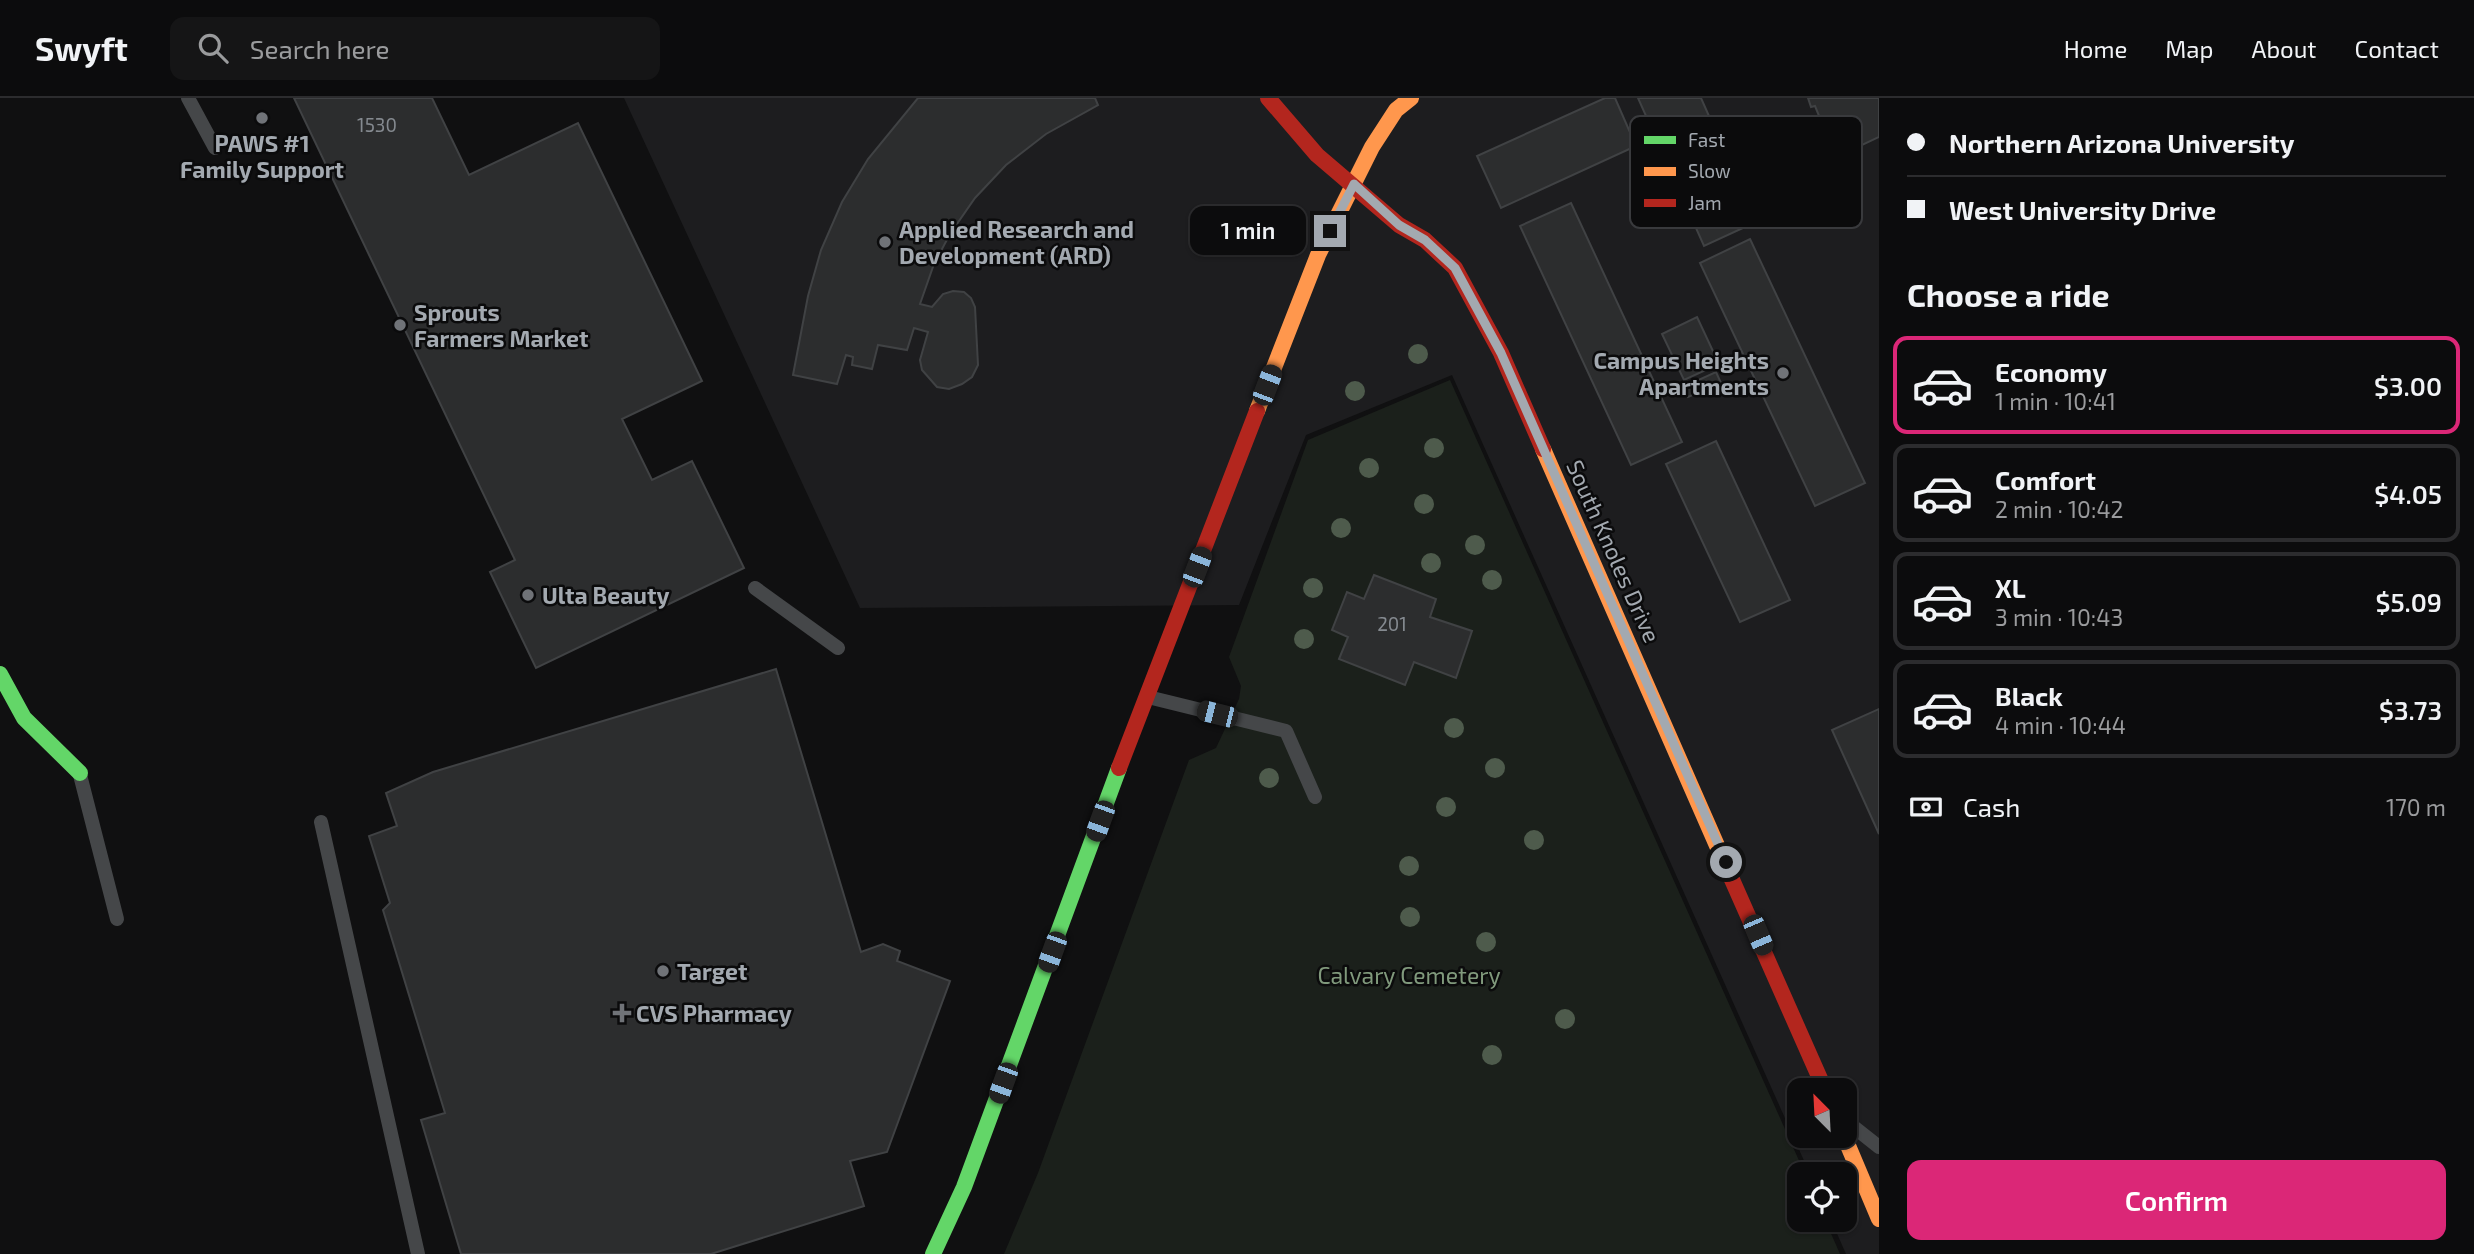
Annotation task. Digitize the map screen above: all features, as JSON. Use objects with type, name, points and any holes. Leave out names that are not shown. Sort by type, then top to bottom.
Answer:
[{"type":"street","name":"South Knoles Drive","points":[[1268,98],[1317,155],[1399,225],[1425,240],[1455,268],[1501,353],[1820,1078]]},
{"type":"street","points":[[933,1254],[964,1187],[1147,696],[1318,255],[1372,147],[1396,110],[1411,98]]},
{"type":"street","points":[[0,674],[7,704],[80,773]]},
{"type":"street","points":[[1849,1148],[1879,1219]]},
{"type":"lane","points":[[188,98],[215,148]]},
{"type":"lane","points":[[755,589],[838,648]]},
{"type":"lane","points":[[1147,696],[1286,732],[1315,797]]},
{"type":"lane","points":[[80,773],[117,919]]},
{"type":"lane","points":[[321,822],[418,1254]]},
{"type":"lane","points":[[1857,1130],[1879,1147]]},
{"type":"shaded area","points":[[624,98],[1879,98],[1879,1254],[1846,1254],[1836,1232],[1857,1232],[1857,1162],[1805,1162],[1798,1148],[1857,1148],[1857,1078],[1787,1078],[1787,1123],[1452,375],[1306,435],[1239,605],[860,608]]},
{"type":"green space","name":"Calvary Cemetery","points":[[1450,380],[1787,1134],[1787,1148],[1793,1148],[1800,1162],[1787,1162],[1787,1232],[1830,1232],[1840,1254],[1004,1254],[1038,1173],[1189,760],[1216,748],[1239,699],[1241,686],[1229,657],[1308,440]]},
{"type":"building","points":[[294,98],[432,98],[469,175],[578,123],[702,381],[622,419],[652,480],[692,461],[744,568],[536,668],[490,572],[515,560]]},
{"type":"building","name":"Applied Research and Development (ARD)","points":[[918,98],[1095,98],[1098,105],[1046,134],[1006,165],[975,198],[950,234],[934,264],[920,304],[932,307],[943,294],[953,291],[964,292],[971,298],[975,307],[978,365],[972,377],[949,389],[937,387],[922,370],[920,360],[928,332],[914,328],[907,350],[878,345],[872,369],[852,365],[853,357],[846,355],[837,384],[793,375],[808,296],[821,250],[842,202],[868,159]]},
{"type":"building","points":[[1605,98],[1615,98],[1630,132],[1630,149],[1501,208],[1477,156]]},
{"type":"building","points":[[1638,98],[1701,98],[1709,116],[1646,116]]},
{"type":"building","points":[[1808,98],[1879,98],[1879,137],[1862,145],[1862,116],[1819,116],[1815,106],[1811,107]]},
{"type":"building","name":"Campus Heights Apartments","points":[[1571,203],[1682,442],[1631,465],[1520,226]]},
{"type":"building","points":[[1696,228],[1743,228],[1704,246]]},
{"type":"building","name":"Campus Heights Apartments","points":[[1750,239],[1865,483],[1815,506],[1700,263]]},
{"type":"building","name":"Campus Heights Apartments","points":[[1697,317],[1719,364],[1684,380],[1662,334]]},
{"type":"building","points":[[1716,372],[1721,383],[1688,397],[1683,387]]},
{"type":"building","name":"Campus Heights Apartments","points":[[1716,441],[1790,600],[1740,622],[1666,464]]},
{"type":"building","points":[[1374,575],[1436,599],[1430,617],[1472,631],[1456,678],[1414,662],[1405,685],[1339,659],[1348,637],[1332,630],[1347,592],[1364,599]]},
{"type":"building","name":"Target","points":[[776,669],[861,952],[883,944],[900,951],[897,961],[950,981],[887,1152],[850,1161],[864,1206],[711,1254],[461,1254],[421,1120],[445,1113],[383,910],[390,903],[369,836],[397,826],[386,793],[433,772]]},
{"type":"building","points":[[1879,709],[1879,834],[1832,730]]},
{"type":"traffic: fast","points":[[0,674],[24,718],[80,773]]},
{"type":"traffic: fast","points":[[933,1254],[964,1187],[1119,768]]},
{"type":"traffic: slow","points":[[1257,411],[1318,255],[1372,147],[1396,110],[1411,98]]},
{"type":"traffic: slow","points":[[1543,449],[1722,857]]},
{"type":"traffic: slow","points":[[1849,1148],[1879,1219]]},
{"type":"traffic: jam","points":[[1268,98],[1317,155],[1399,225],[1425,240],[1455,268],[1501,353],[1543,449]]},
{"type":"traffic: jam","points":[[1119,768],[1257,411]]},
{"type":"traffic: jam","points":[[1722,857],[1820,1078]]},
{"type":"place","name":"PAWS #1 Family Support","points":[[262,118]]},
{"type":"place","name":"Applied Research and Development (ARD)","points":[[885,242]]},
{"type":"place","name":"Sprouts Farmers Market","points":[[400,325]]},
{"type":"place","name":"Campus Heights Apartments","points":[[1783,373]]},
{"type":"place","name":"Ulta Beauty","points":[[528,595]]},
{"type":"place","name":"Target","points":[[663,971]]},
{"type":"place","name":"CVS Pharmacy","points":[[622,1013]]},
{"type":"route","points":[[1330,231],[1354,184],[1399,225],[1425,240],[1455,268],[1501,353],[1726,862]]}]
